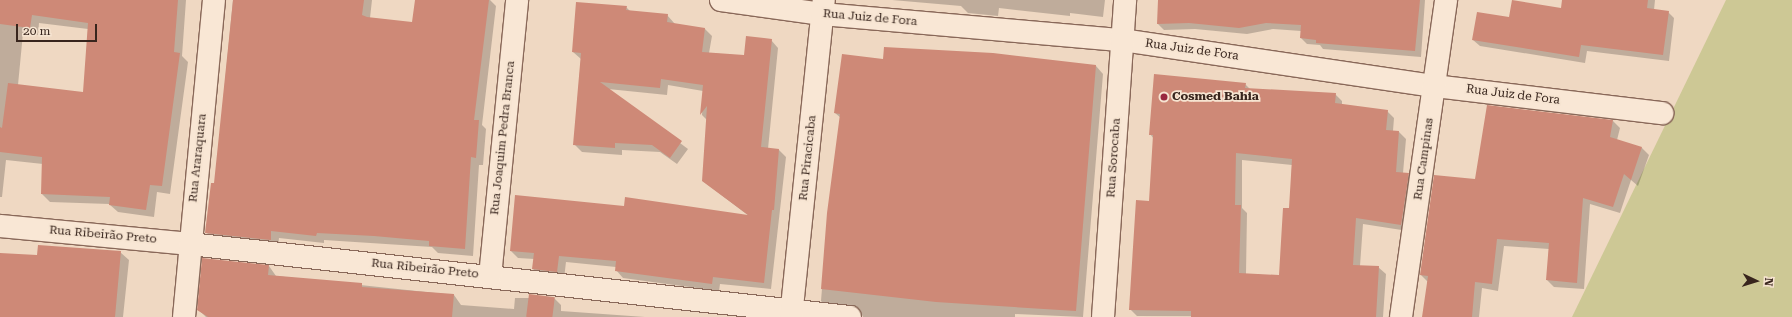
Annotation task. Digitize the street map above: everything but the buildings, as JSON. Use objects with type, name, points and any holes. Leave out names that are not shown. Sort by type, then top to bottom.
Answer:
[{"type":"street","name":"Rua Araraquara","points":[[184,317],[214,0]]},
{"type":"street","name":"Rua Joaquim Pedra Branca","points":[[490,277],[517,0]]},
{"type":"street","name":"Rua Juiz de Fora","points":[[721,0],[823,7],[1122,40],[1434,86],[1662,113]]},
{"type":"street","name":"Rua Sorocaba","points":[[1103,317],[1125,0]]},
{"type":"street","name":"Rua Campinas","points":[[1401,317],[1446,0]]},
{"type":"street","name":"Rua Piracicaba","points":[[791,314],[823,7]]},
{"type":"street","name":"Rua Ribeirão Preto","points":[[0,226],[190,244],[490,277],[791,314],[850,317]]},
{"type":"shaded area","points":[[1726,0],[1792,0],[1792,317],[1572,317]]},
{"type":"place","name":"Cosmed Bahia","points":[[1164,97]]}]
